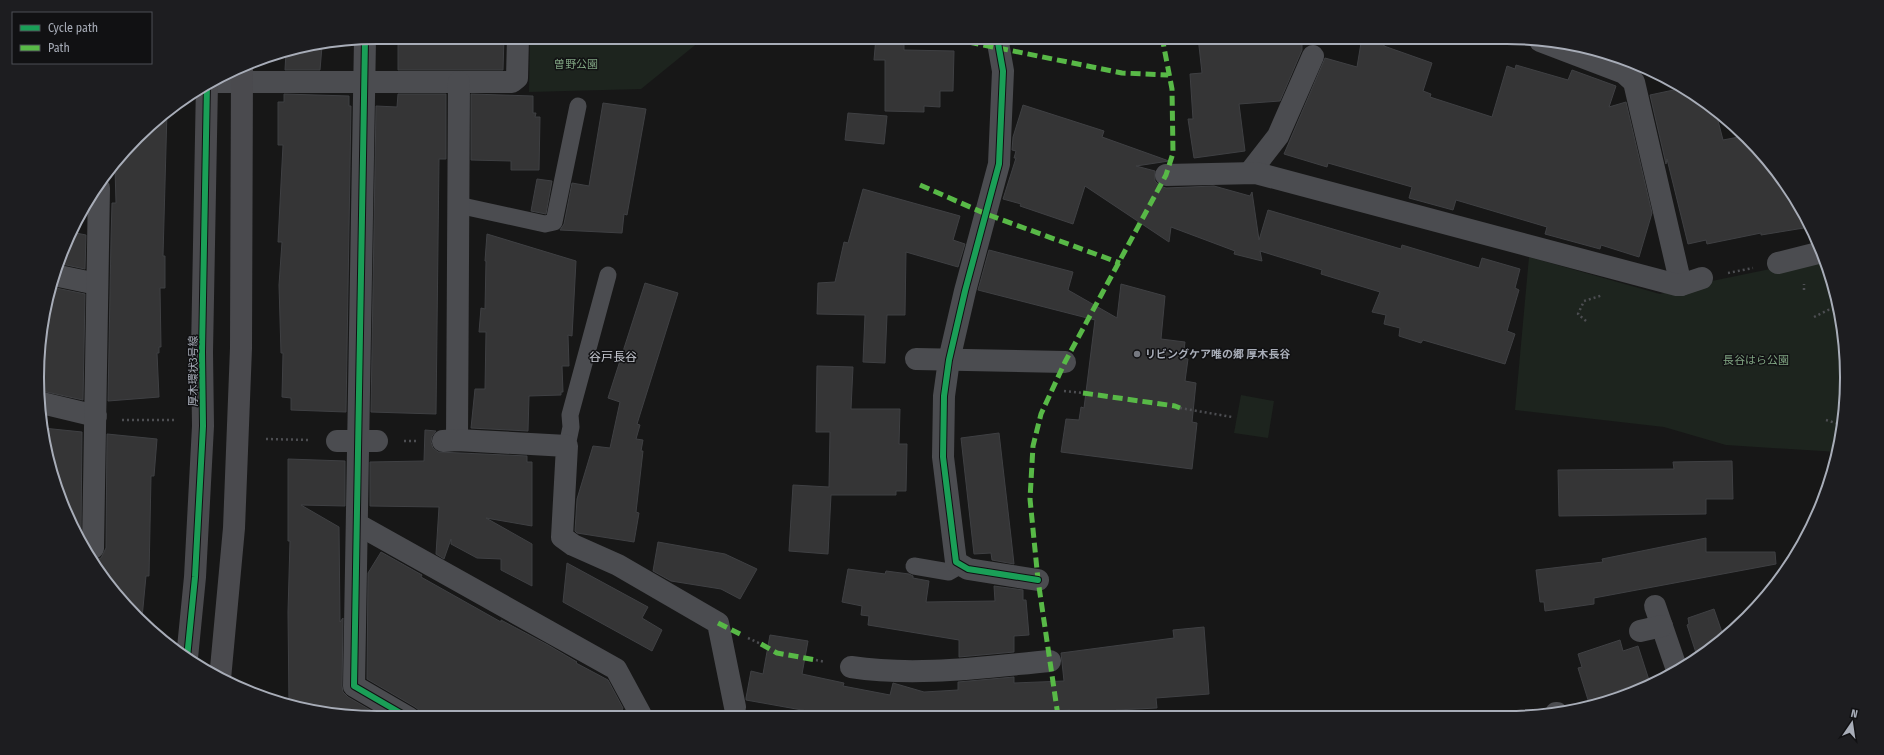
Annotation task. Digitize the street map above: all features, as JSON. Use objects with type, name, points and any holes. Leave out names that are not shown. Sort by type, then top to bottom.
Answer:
[{"type":"street","points":[[221,672],[234,528],[241,364],[242,74],[366,82],[512,82],[517,78],[518,44]]},
{"type":"street","points":[[998,44],[1003,71],[999,164],[965,291],[949,360],[944,396],[943,457],[956,562],[968,569],[1038,580]]},
{"type":"street","points":[[365,45],[368,441],[357,524],[354,686],[397,711]]},
{"type":"street","points":[[1556,48],[1624,73],[1634,82],[1681,286]]},
{"type":"street","points":[[1250,172],[1278,136],[1314,56]]},
{"type":"street","points":[[459,82],[458,205],[450,441],[567,446],[562,538],[618,565],[718,623],[735,707]]},
{"type":"street","name":"厚木環状3号線","points":[[188,652],[195,577],[203,426],[202,352],[208,91]]},
{"type":"street","points":[[1166,175],[1250,172],[1681,286],[1702,278]]},
{"type":"street","points":[[91,547],[93,548],[99,194]]},
{"type":"street","points":[[1778,263],[1816,253]]},
{"type":"street","points":[[60,276],[97,284]]},
{"type":"street","points":[[916,359],[1065,362]]},
{"type":"street","points":[[45,404],[96,416]]},
{"type":"street","points":[[337,441],[368,441]]},
{"type":"street","points":[[357,524],[616,669],[639,711]]},
{"type":"street","points":[[1640,631],[1658,616],[1675,665]]},
{"type":"street","points":[[851,667],[881,672],[922,671],[1050,661]]},
{"type":"lane","points":[[458,205],[545,224],[554,222],[578,106]]},
{"type":"lane","points":[[567,446],[571,427],[570,415],[608,275]]},
{"type":"lane","points":[[914,566],[949,572],[961,565]]},
{"type":"path","points":[[1702,278],[1778,263]]},
{"type":"path","points":[[1814,317],[1828,310],[1833,309]]},
{"type":"path","points":[[1060,390],[1083,393]]},
{"type":"path","points":[[1180,408],[1232,417]]},
{"type":"path","points":[[120,420],[181,420]]},
{"type":"path","points":[[1826,420],[1837,423]]},
{"type":"path","points":[[266,439],[285,440]]},
{"type":"path","points":[[368,441],[450,441]]},
{"type":"green space","name":"曽野公園","points":[[530,44],[696,44],[641,89],[529,92]]},
{"type":"green space","name":"長谷はら公園","points":[[1529,257],[1660,294],[1707,282],[1818,259],[1829,291],[1834,312],[1839,356],[1839,399],[1832,452],[1726,445],[1664,427],[1515,410]]},
{"type":"green space","points":[[1241,395],[1274,401],[1268,438],[1234,433]]},
{"type":"building","points":[[398,44],[504,44],[503,70],[398,70]]},
{"type":"building","points":[[875,44],[904,44],[904,50],[954,51],[953,91],[940,91],[940,107],[924,106],[924,112],[885,111],[885,60],[874,60]]},
{"type":"building","points":[[1199,44],[1302,44],[1302,50],[1280,101],[1239,104],[1245,151],[1194,158],[1188,119],[1193,119],[1190,74],[1202,73]]},
{"type":"building","points":[[1361,44],[1384,44],[1384,46],[1432,63],[1423,91],[1431,94],[1430,97],[1492,117],[1507,66],[1515,69],[1516,65],[1568,80],[1572,70],[1616,86],[1609,107],[1626,102],[1652,213],[1639,257],[1601,245],[1600,249],[1545,234],[1547,227],[1456,200],[1453,210],[1409,198],[1412,187],[1328,163],[1327,167],[1284,154],[1325,58],[1357,67]]},
{"type":"building","points":[[322,49],[320,70],[285,70],[286,57]]},
{"type":"building","points":[[1674,90],[1710,113],[1718,120],[1723,140],[1737,137],[1771,174],[1784,192],[1805,228],[1761,235],[1761,233],[1707,244],[1706,240],[1688,244],[1667,159],[1666,164],[1650,95]]},
{"type":"building","points":[[284,94],[349,96],[349,106],[351,106],[346,412],[291,410],[291,398],[282,397],[283,353],[281,353],[279,285],[282,242],[278,242],[283,145],[278,145],[278,102],[284,102]]},
{"type":"building","points":[[398,94],[446,94],[446,159],[439,159],[436,414],[371,412],[376,106],[397,107]]},
{"type":"building","points":[[471,94],[533,96],[533,113],[536,113],[535,117],[540,117],[539,170],[511,170],[511,161],[471,160]]},
{"type":"building","points":[[603,103],[646,109],[627,215],[624,214],[622,233],[560,230],[564,224],[572,183],[589,186]]},
{"type":"building","points":[[1023,105],[1104,131],[1102,137],[1169,161],[1136,166],[1155,171],[1155,181],[1160,186],[1166,188],[1214,186],[1250,196],[1252,192],[1259,240],[1268,210],[1401,249],[1402,245],[1479,268],[1482,258],[1520,269],[1515,288],[1519,290],[1507,331],[1515,334],[1505,364],[1423,340],[1421,343],[1399,336],[1400,328],[1384,324],[1386,315],[1372,312],[1380,292],[1321,274],[1322,270],[1260,251],[1262,261],[1234,254],[1235,251],[1171,227],[1169,242],[1085,186],[1073,224],[1020,206],[1021,204],[1003,199],[1016,158],[1014,158],[1016,151],[1012,150],[1013,137]]},
{"type":"building","points":[[848,113],[887,116],[884,144],[845,140]]},
{"type":"building","points":[[167,119],[163,256],[165,256],[165,288],[160,288],[161,347],[159,347],[159,353],[157,353],[159,397],[108,401],[112,203],[116,203],[115,172],[142,142]]},
{"type":"building","points":[[537,179],[552,181],[546,214],[531,211]]},
{"type":"building","points":[[863,189],[960,216],[953,240],[965,244],[958,267],[906,252],[905,315],[887,315],[885,363],[863,362],[865,315],[817,314],[818,283],[835,282],[844,242],[848,243]]},
{"type":"building","points":[[77,233],[86,235],[85,269],[64,264]]},
{"type":"building","points":[[487,234],[576,261],[572,336],[568,335],[569,366],[562,366],[563,392],[561,392],[561,395],[529,396],[528,431],[471,428],[475,389],[485,389],[486,332],[479,332],[481,308],[485,309],[485,261]]},
{"type":"building","points":[[989,250],[1073,272],[1068,290],[1117,318],[1121,284],[1165,296],[1161,339],[1185,342],[1183,358],[1188,359],[1185,381],[1196,383],[1192,422],[1197,423],[1192,469],[1061,452],[1066,419],[1079,420],[1081,407],[1084,408],[1095,320],[978,290]]},
{"type":"building","points":[[645,283],[678,293],[637,424],[640,425],[636,439],[643,440],[641,451],[643,451],[636,512],[639,513],[634,542],[577,533],[575,531],[577,499],[593,446],[610,448],[620,402],[608,398]]},
{"type":"building","points":[[56,288],[85,294],[83,400],[45,392],[44,378],[47,334],[50,312]]},
{"type":"building","points":[[817,366],[853,367],[851,409],[900,409],[899,444],[907,444],[906,491],[896,491],[896,495],[831,495],[828,554],[789,551],[793,485],[829,487],[830,432],[816,432]]},
{"type":"building","points":[[48,429],[82,432],[81,530],[69,505],[55,464]]},
{"type":"building","points":[[425,430],[436,431],[432,436],[431,442],[433,448],[438,452],[527,456],[527,462],[532,462],[532,526],[486,518],[532,544],[532,586],[501,570],[501,559],[477,558],[451,544],[451,539],[444,559],[436,554],[439,507],[370,506],[370,462],[424,461]]},
{"type":"building","points":[[999,433],[1014,564],[992,560],[991,553],[974,554],[961,438]]},
{"type":"building","points":[[107,434],[157,439],[154,476],[151,476],[149,576],[146,576],[142,613],[113,581],[98,559],[101,558],[106,548]]},
{"type":"building","points":[[288,459],[345,461],[345,506],[301,505],[339,527],[340,622],[343,618],[343,692],[348,697],[371,711],[312,705],[289,699],[288,612],[290,541],[288,541]]},
{"type":"building","points":[[1732,461],[1733,499],[1706,499],[1706,514],[1559,516],[1558,470],[1674,469],[1673,462]]},
{"type":"building","points":[[1706,538],[1706,552],[1775,552],[1776,564],[1594,598],[1594,604],[1545,611],[1544,602],[1540,602],[1536,570],[1603,562],[1602,559]]},
{"type":"building","points":[[658,542],[725,554],[757,569],[740,599],[721,589],[671,581],[653,571]]},
{"type":"building","points":[[381,552],[422,575],[421,577],[501,622],[501,620],[548,645],[577,662],[576,663],[608,680],[623,708],[622,711],[420,711],[367,679],[368,573]]},
{"type":"building","points":[[567,563],[648,607],[642,618],[662,630],[652,651],[563,602]]},
{"type":"building","points":[[848,569],[885,574],[886,571],[909,574],[913,576],[913,578],[929,581],[926,602],[995,601],[994,586],[1023,590],[1023,600],[1026,600],[1029,635],[1014,636],[1014,652],[959,657],[959,640],[868,625],[869,616],[861,615],[862,606],[842,602]]},
{"type":"building","points":[[1714,609],[1722,632],[1696,652],[1687,625],[1689,624],[1688,618]]},
{"type":"building","points":[[1204,627],[1209,694],[1156,698],[1157,708],[1116,711],[807,711],[746,700],[751,671],[763,674],[770,635],[808,641],[802,674],[844,683],[843,686],[890,695],[893,683],[924,692],[958,690],[958,682],[1014,677],[1014,683],[1064,681],[1061,653],[1174,638],[1173,630]]},
{"type":"building","points":[[1620,640],[1623,651],[1638,646],[1649,679],[1588,701],[1578,668],[1582,667],[1578,654]]},
{"type":"marked path","points":[[979,44],[1122,73],[1168,75]]},
{"type":"marked path","points":[[1057,711],[1038,580],[1030,499],[1033,446],[1041,414],[1065,362],[1166,175],[1173,153],[1172,89],[1163,44]]},
{"type":"marked path","points":[[920,185],[986,214],[1120,263]]},
{"type":"marked path","points":[[1083,393],[1175,406],[1180,408]]},
{"type":"marked path","points":[[718,623],[740,634]]},
{"type":"marked path","points":[[761,644],[777,653],[816,660]]},
{"type":"cycle path","points":[[998,44],[1003,71],[999,164],[965,291],[949,360],[944,396],[943,457],[956,562],[968,569],[1038,580]]},
{"type":"cycle path","points":[[365,45],[354,686],[397,711]]},
{"type":"cycle path","points":[[188,652],[195,577],[203,426],[202,352],[207,91]]},
{"type":"place","name":"リビングケア唯の郷 厚木長谷","points":[[1137,354]]},
{"type":"district","name":"谷戸長谷","points":[[613,357]]}]
